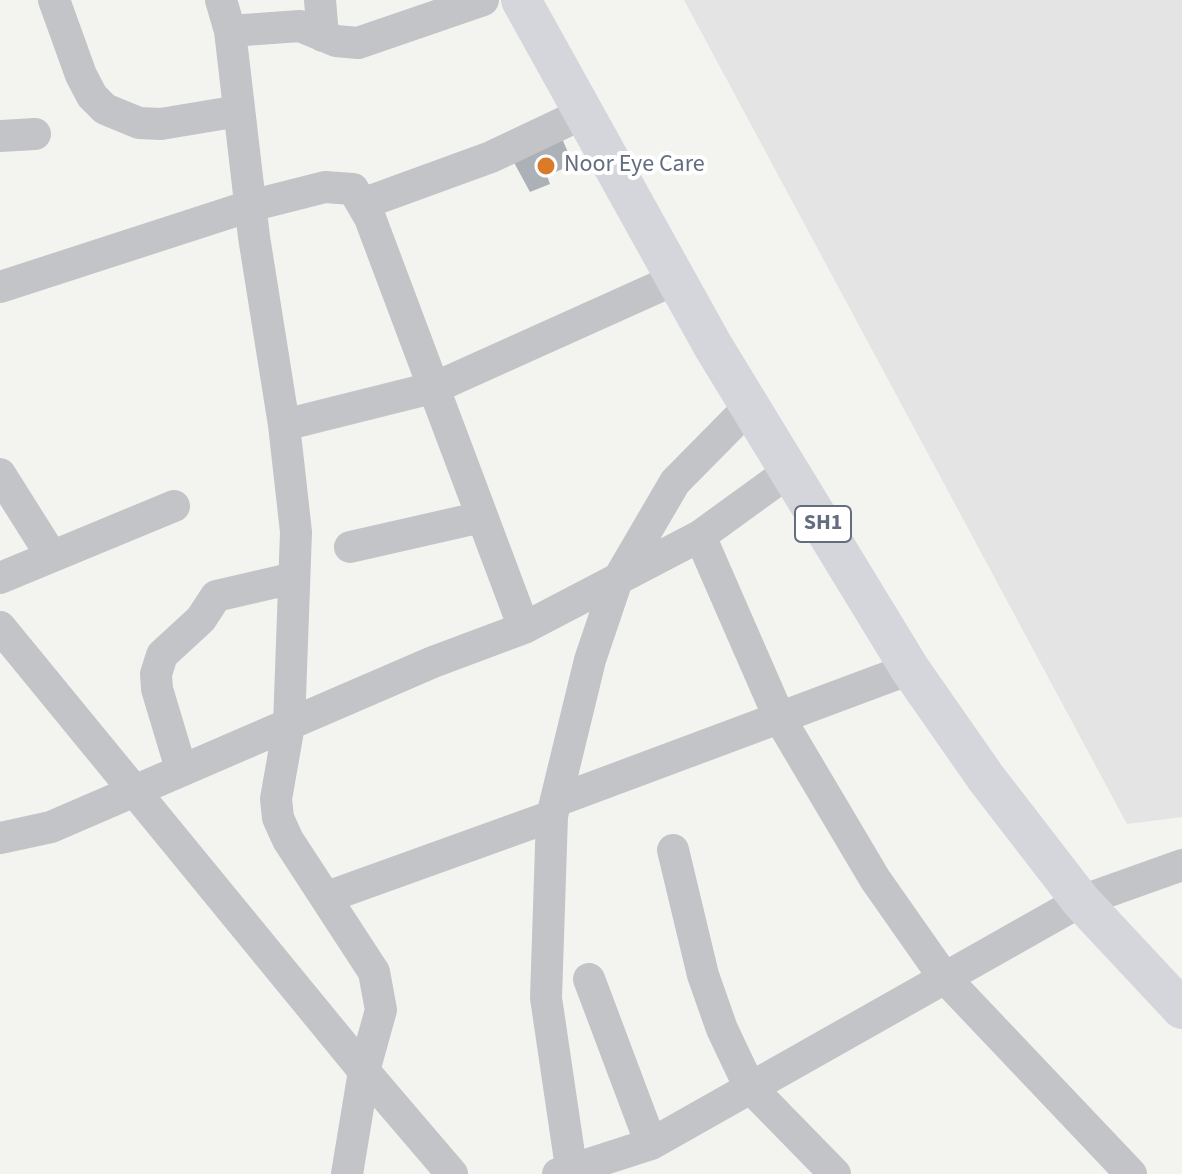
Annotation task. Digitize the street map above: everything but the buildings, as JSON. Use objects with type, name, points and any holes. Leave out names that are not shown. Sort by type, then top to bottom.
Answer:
[{"type":"main road","name":"SH1","points":[[521,0],[676,279],[910,669],[986,778],[1081,901],[1182,1009]]},
{"type":"street","points":[[54,0],[86,86],[92,96],[113,114],[139,123],[161,124],[239,111]]},
{"type":"street","points":[[221,0],[230,31],[250,206],[284,425],[296,532],[289,725],[277,776],[278,818],[288,840],[361,948],[380,991],[381,1010],[364,1071],[347,1174]]},
{"type":"street","points":[[320,0],[323,36]]},
{"type":"street","points":[[230,31],[300,26],[345,44],[358,43],[483,0]]},
{"type":"street","points":[[362,204],[491,157],[584,113]]},
{"type":"street","points":[[0,136],[35,134]]},
{"type":"street","points":[[0,287],[250,206],[325,187],[353,189],[362,204],[436,387],[524,628]]},
{"type":"street","points":[[284,425],[436,387],[676,279]]},
{"type":"street","points":[[750,406],[675,482],[616,583],[590,660],[554,808],[546,998],[567,1172],[651,1144],[943,976],[1081,901],[1182,865]]},
{"type":"street","points":[[0,838],[51,827],[132,789],[433,662],[524,628],[616,583],[700,536],[791,470]]},
{"type":"street","points":[[0,474],[51,555]]},
{"type":"street","points":[[0,578],[174,506]]},
{"type":"street","points":[[350,547],[482,517]]},
{"type":"street","points":[[700,536],[779,717],[875,879],[943,976],[1131,1174]]},
{"type":"street","points":[[181,769],[157,689],[156,674],[162,655],[206,613],[216,596],[294,578]]},
{"type":"street","points":[[0,627],[452,1174]]},
{"type":"street","points":[[327,897],[779,717],[910,669]]},
{"type":"street","points":[[673,850],[703,975],[722,1029],[749,1086],[835,1174]]},
{"type":"street","points":[[589,979],[651,1144]]},
{"type":"shaded area","points":[[684,0],[1182,0],[1182,817],[1127,824]]},
{"type":"place","name":"Noor Eye Care","points":[[546,166]]}]
